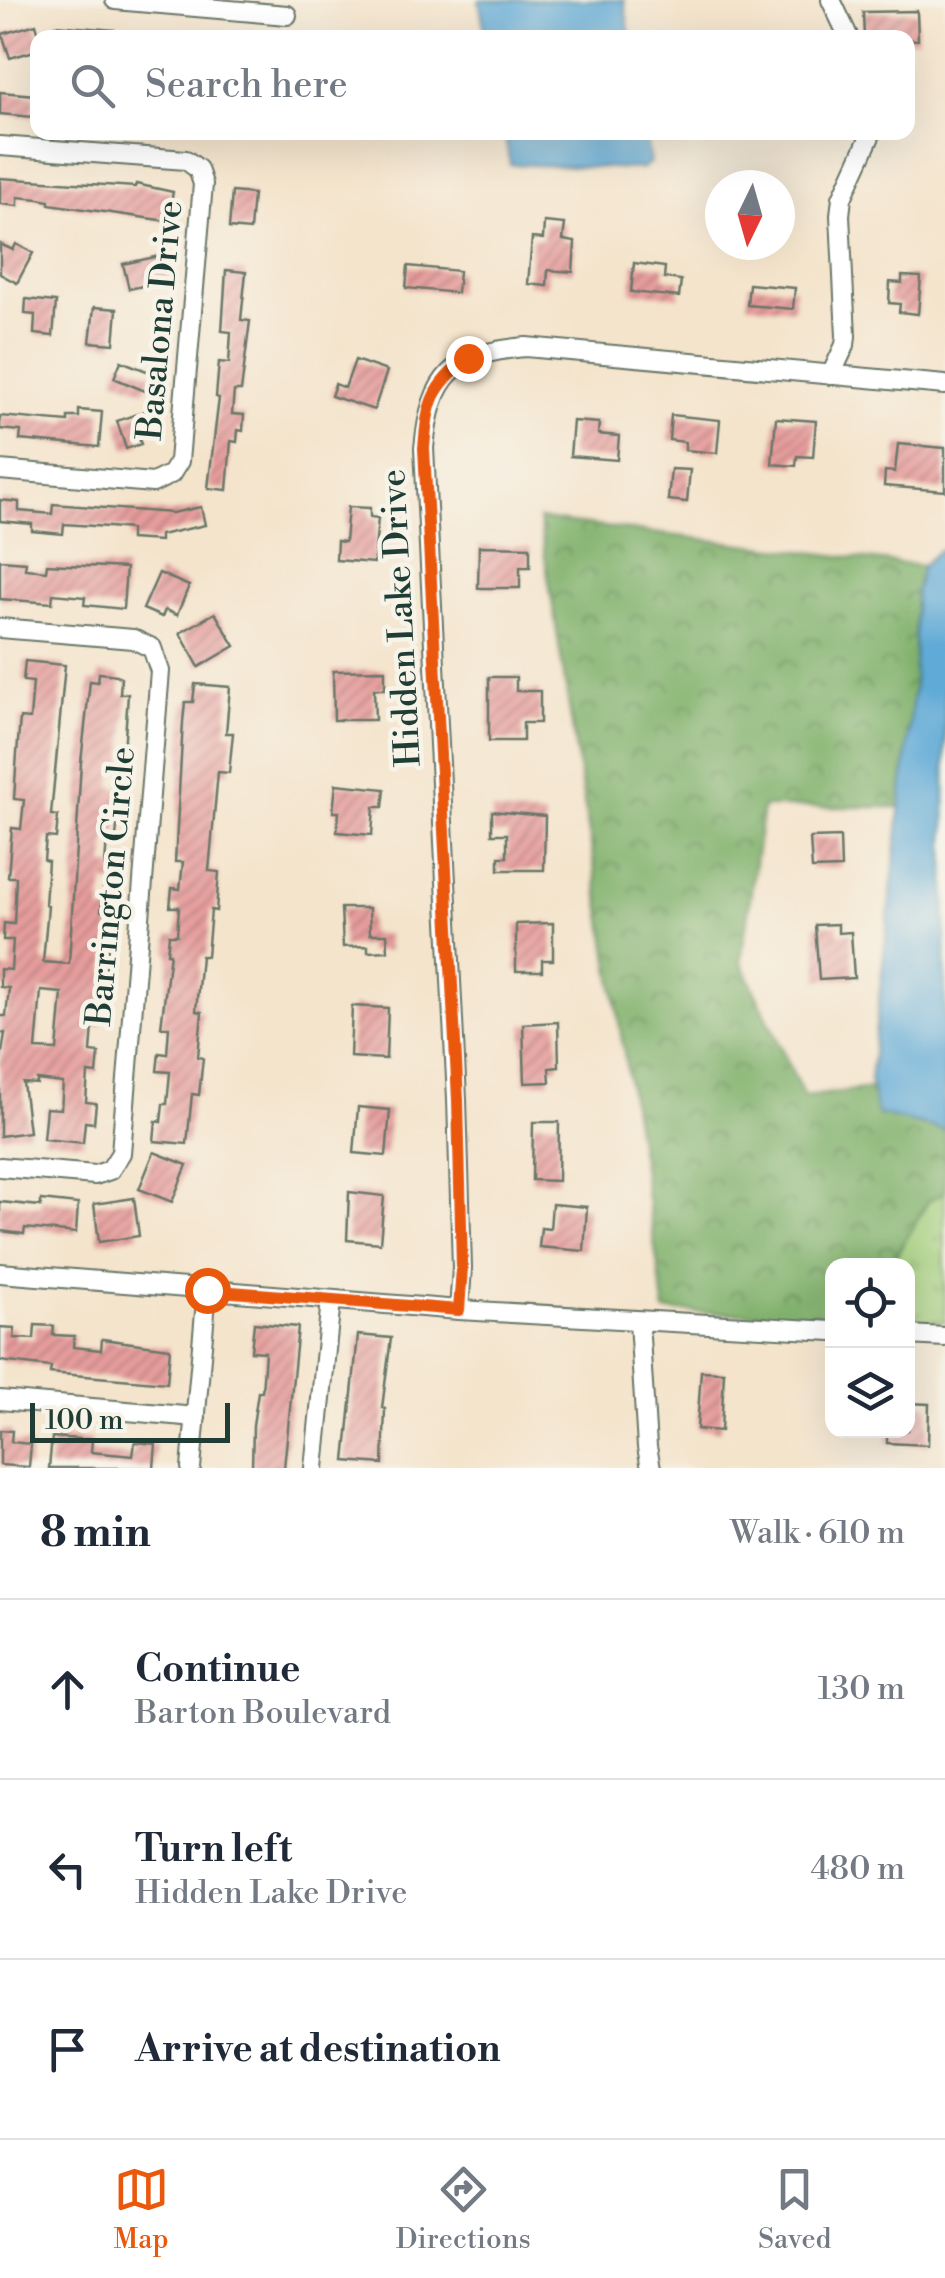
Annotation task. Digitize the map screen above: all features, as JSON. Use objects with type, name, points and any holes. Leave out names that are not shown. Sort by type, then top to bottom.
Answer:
[{"type":"street","points":[[115,0],[217,4],[287,15]]},
{"type":"street","points":[[831,0],[846,30]]},
{"type":"street","points":[[831,375],[846,336],[841,270],[842,198],[868,140]]},
{"type":"street","name":"Basalona Drive","points":[[0,146],[186,160],[198,169],[203,184],[179,462],[171,474],[153,483],[0,470]]},
{"type":"street","name":"Hidden Lake Drive","points":[[459,1310],[462,1268],[458,1100],[424,448],[428,410],[442,379],[468,358],[494,350],[526,347],[945,385]]},
{"type":"street","name":"Barrington Circle","points":[[0,628],[132,639],[152,648],[160,671],[121,1153],[110,1170],[95,1175],[0,1167]]},
{"type":"street","points":[[0,1273],[459,1310],[825,1332]]},
{"type":"street","points":[[191,1468],[207,1290]]},
{"type":"street","points":[[314,1468],[331,1300]]},
{"type":"street","points":[[639,1322],[651,1468]]},
{"type":"street","points":[[915,1335],[945,1337]]},
{"type":"street","points":[[0,1400],[196,1416]]},
{"type":"green space","points":[[539,519],[922,566],[915,593],[914,686],[900,807],[763,807],[741,961],[804,1097],[872,1088],[878,1114],[945,1130],[945,1192],[928,1201],[894,1258],[825,1258],[825,1317],[665,1311]]},
{"type":"green space","points":[[945,1192],[945,1322],[915,1320],[915,1258],[895,1258],[928,1201]]},
{"type":"water","points":[[479,0],[624,0],[629,30],[485,30]]},
{"type":"water","points":[[505,140],[646,140],[650,163],[641,169],[510,164]]},
{"type":"water","points":[[939,550],[945,550],[945,1130],[877,1114],[870,1080],[914,686],[915,593],[922,566]]},
{"type":"building","points":[[917,11],[918,40],[915,30],[864,30],[863,12]]},
{"type":"building","points":[[36,24],[38,30],[30,30],[30,52],[10,58],[2,34]]},
{"type":"building","points":[[55,25],[114,30],[55,30]]},
{"type":"building","points":[[0,92],[30,95],[30,117],[0,114]]},
{"type":"building","points":[[0,178],[135,187],[136,184],[173,192],[167,221],[49,204],[39,199],[18,197],[18,206],[0,204]]},
{"type":"building","points":[[232,192],[253,194],[250,230],[229,228]]},
{"type":"building","points":[[544,222],[565,224],[563,240],[575,242],[573,272],[548,270],[547,286],[528,284],[532,238],[543,239]]},
{"type":"building","points":[[0,244],[13,250],[16,244],[33,253],[17,283],[0,274]]},
{"type":"building","points":[[164,255],[170,280],[129,289],[123,264]]},
{"type":"building","points":[[634,263],[665,267],[664,278],[681,280],[679,297],[631,292]]},
{"type":"building","points":[[408,266],[459,271],[457,293],[406,288]]},
{"type":"building","points":[[226,270],[246,272],[241,320],[250,321],[241,391],[234,391],[232,414],[244,415],[243,431],[238,430],[237,442],[231,441],[227,490],[208,488],[219,398],[219,362],[229,363],[231,332],[222,331]]},
{"type":"building","points":[[902,276],[921,277],[918,314],[899,312],[900,304],[889,303],[890,282],[902,283]]},
{"type":"building","points":[[749,284],[795,288],[793,309],[747,305]]},
{"type":"building","points":[[26,299],[56,302],[53,336],[34,334],[35,315],[25,314]]},
{"type":"building","points":[[94,307],[117,309],[114,344],[90,342]]},
{"type":"building","points":[[355,360],[387,371],[374,410],[331,396],[335,384],[345,388]]},
{"type":"building","points":[[121,361],[152,373],[145,391],[114,378]]},
{"type":"building","points":[[79,410],[102,412],[99,447],[20,440],[21,431],[0,429],[0,416],[68,422],[68,417],[79,417]]},
{"type":"building","points":[[145,411],[151,428],[137,433],[141,444],[126,449],[117,421]]},
{"type":"building","points":[[671,415],[720,420],[717,453],[685,450],[685,442],[669,440]]},
{"type":"building","points":[[776,418],[816,421],[813,457],[797,456],[796,466],[772,464]]},
{"type":"building","points":[[573,421],[599,423],[598,434],[619,436],[617,460],[570,456]]},
{"type":"building","points":[[898,444],[945,448],[945,491],[884,486],[885,471],[895,472]]},
{"type":"building","points":[[671,469],[690,470],[687,502],[668,500]]},
{"type":"building","points":[[0,500],[19,502],[19,511],[52,514],[53,504],[172,513],[201,507],[205,525],[160,535],[160,541],[130,539],[130,529],[109,527],[64,524],[63,534],[32,531],[32,524],[0,521]]},
{"type":"building","points":[[348,507],[370,508],[370,517],[378,518],[374,563],[336,560],[337,541],[345,542]]},
{"type":"building","points":[[479,546],[530,547],[530,567],[520,567],[520,588],[478,588]]},
{"type":"building","points":[[0,560],[26,562],[25,569],[46,571],[47,564],[126,568],[123,609],[84,605],[85,597],[53,594],[52,603],[0,599]]},
{"type":"building","points":[[159,573],[189,586],[177,615],[165,610],[162,617],[143,609]]},
{"type":"building","points":[[215,613],[235,646],[199,667],[180,633]]},
{"type":"building","points":[[25,661],[65,665],[51,815],[58,816],[56,838],[46,837],[44,860],[48,861],[48,906],[43,962],[69,964],[90,681],[98,682],[99,673],[117,675],[121,678],[120,694],[128,694],[123,766],[114,765],[112,787],[120,788],[116,838],[107,837],[105,866],[115,866],[114,883],[104,882],[101,911],[111,912],[101,1026],[93,1026],[91,1052],[99,1053],[97,1074],[88,1073],[86,1102],[96,1103],[94,1123],[85,1122],[83,1143],[43,1139],[46,1108],[61,1109],[63,1083],[37,1080],[37,1084],[23,1083],[29,1132],[0,1136],[0,1066],[5,1033],[0,1033],[0,1016],[6,1016],[9,988],[0,987],[0,969],[11,970],[13,940],[3,940],[4,923],[14,924],[16,877],[8,877],[12,828],[21,829],[24,800],[14,799],[17,753],[20,718],[30,719],[33,682],[23,681]],"holes":[[[41,991],[62,993],[57,1050],[36,1049]]]},
{"type":"building","points":[[385,670],[385,689],[374,689],[375,720],[334,720],[333,671]]},
{"type":"building","points":[[489,677],[516,677],[516,691],[540,691],[540,723],[523,723],[523,741],[489,741]]},
{"type":"building","points":[[195,684],[230,687],[226,733],[233,733],[229,773],[218,772],[209,871],[219,872],[216,911],[211,910],[207,956],[201,956],[196,1011],[202,1012],[198,1057],[203,1058],[199,1095],[192,1094],[187,1144],[154,1141],[156,1121],[161,1122],[163,1104],[167,1104],[170,1072],[157,1071],[159,1053],[167,1054],[169,1027],[161,1027],[169,935],[177,935],[179,907],[170,907],[172,888],[180,889],[183,862],[175,862],[183,722],[185,702],[193,702]]},
{"type":"building","points":[[336,784],[385,789],[383,807],[374,807],[372,835],[337,832],[339,812],[333,812]]},
{"type":"building","points":[[492,811],[545,816],[544,870],[499,870],[499,857],[507,857],[507,834],[492,834]]},
{"type":"building","points":[[840,837],[841,868],[812,869],[810,838]]},
{"type":"building","points":[[341,908],[369,908],[370,934],[387,934],[388,951],[368,952],[368,946],[343,947]]},
{"type":"building","points":[[553,923],[553,960],[542,960],[542,971],[516,971],[516,924]]},
{"type":"building","points":[[838,924],[838,933],[851,932],[854,978],[819,980],[815,925]]},
{"type":"building","points":[[352,1006],[388,1008],[386,1059],[350,1057]]},
{"type":"building","points":[[558,1022],[559,1067],[549,1068],[550,1082],[525,1083],[523,1024]]},
{"type":"building","points":[[358,1107],[390,1110],[386,1156],[354,1153]]},
{"type":"building","points":[[533,1122],[559,1122],[558,1181],[532,1180]]},
{"type":"building","points":[[154,1152],[187,1165],[172,1202],[139,1189]]},
{"type":"building","points":[[349,1192],[384,1196],[380,1243],[347,1240]]},
{"type":"building","points":[[134,1198],[139,1236],[99,1242],[94,1204]]},
{"type":"building","points":[[41,1200],[78,1204],[76,1233],[25,1228],[24,1234],[0,1231],[0,1202],[41,1206]]},
{"type":"building","points":[[552,1204],[587,1207],[584,1251],[539,1247],[541,1228],[550,1229]]},
{"type":"building","points":[[254,1323],[298,1327],[284,1468],[252,1468],[253,1425],[258,1392],[262,1392],[265,1352],[251,1351]]},
{"type":"building","points":[[35,1325],[54,1326],[53,1335],[74,1336],[73,1347],[101,1350],[102,1339],[170,1348],[167,1383],[50,1373],[51,1367],[0,1361],[0,1327],[15,1328],[14,1338],[34,1339]]},
{"type":"building","points":[[358,1335],[391,1338],[382,1408],[383,1464],[345,1461]]},
{"type":"building","points":[[701,1371],[724,1372],[721,1431],[697,1429]]},
{"type":"building","points":[[915,1403],[929,1404],[928,1445],[887,1443],[887,1438],[915,1438]]},
{"type":"building","points":[[0,1430],[12,1431],[11,1442],[31,1444],[29,1467],[0,1465]]},
{"type":"building","points":[[52,1437],[92,1440],[91,1452],[133,1456],[135,1442],[156,1444],[154,1468],[49,1468]]},
{"type":"route","points":[[207,1290],[459,1310],[462,1268],[458,1100],[424,448],[428,410],[442,379],[468,358]]}]
